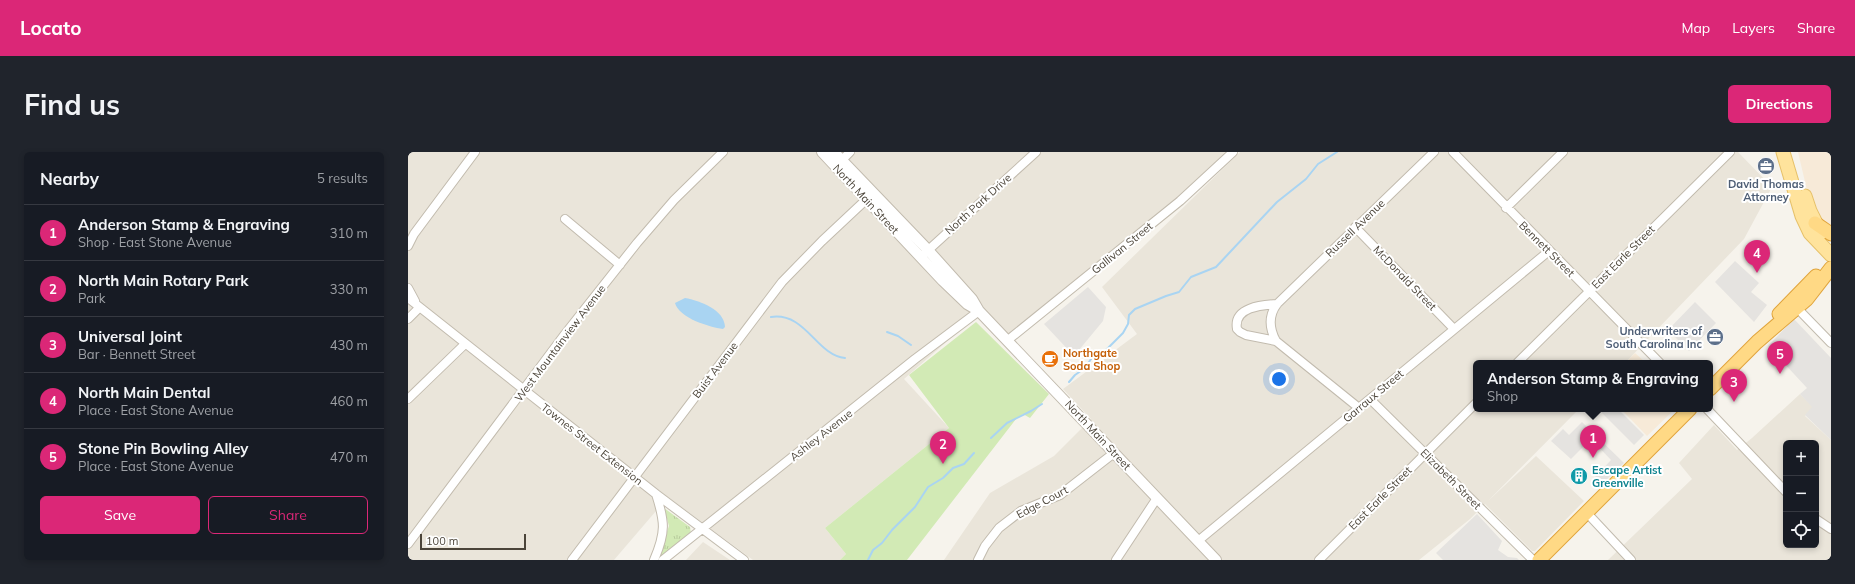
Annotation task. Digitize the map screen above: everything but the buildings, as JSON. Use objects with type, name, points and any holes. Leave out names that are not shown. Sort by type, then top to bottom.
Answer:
[{"type":"highway","points":[[1816,223],[1831,234]]},
{"type":"highway","points":[[1762,337],[1770,324],[1793,299],[1831,263]]},
{"type":"highway","points":[[1713,386],[1762,337],[1797,308],[1831,268]]},
{"type":"highway","points":[[1539,560],[1687,412]]},
{"type":"main road","points":[[1783,152],[1802,216],[1810,233],[1831,255]]},
{"type":"main road","points":[[1792,152],[1805,198],[1831,252]]},
{"type":"street","points":[[408,246],[414,234],[475,152]]},
{"type":"street","name":"West Mountainview Avenue","points":[[408,544],[565,334],[620,265],[674,200],[723,152]]},
{"type":"street","name":"North Main Street","points":[[822,152],[838,163],[924,253],[972,299],[979,311],[1216,560]]},
{"type":"street","name":"North Main Street","points":[[834,152],[838,163]]},
{"type":"street","points":[[838,163],[850,152]]},
{"type":"street","name":"North Park Drive","points":[[924,253],[1036,152]]},
{"type":"street","name":"Gallivan Street","points":[[1008,340],[1180,201],[1233,152]]},
{"type":"street","name":"Russell Avenue","points":[[1276,341],[1272,334],[1270,319],[1277,304],[1434,152]]},
{"type":"street","name":"Bennett Street","points":[[1452,152],[1657,360]]},
{"type":"street","points":[[1506,208],[1563,152]]},
{"type":"street","name":"East Earle Street","points":[[1520,360],[1730,152]]},
{"type":"street","name":"Buist Avenue","points":[[572,560],[782,282],[822,241],[870,196]]},
{"type":"street","points":[[565,219],[620,265]]},
{"type":"street","name":"McDonald Street","points":[[1355,227],[1454,329]]},
{"type":"street","name":"Garraux Street","points":[[1198,541],[1548,250]]},
{"type":"street","points":[[408,288],[419,308],[408,318]]},
{"type":"street","name":"Townes Street Extension","points":[[408,298],[656,494],[744,560]]},
{"type":"street","points":[[1277,304],[1250,308],[1239,316],[1236,324],[1240,332],[1276,341],[1359,408]]},
{"type":"street","points":[[1797,308],[1831,343]]},
{"type":"street","name":"Ashley Avenue","points":[[664,560],[915,359],[979,311]]},
{"type":"street","points":[[408,399],[465,344]]},
{"type":"street","name":"Elizabeth Street","points":[[1370,398],[1533,560]]},
{"type":"street","name":"East Earle Street","points":[[1318,560],[1473,406]]},
{"type":"street","points":[[1710,412],[1783,489]]},
{"type":"street","name":"Edge Court","points":[[978,560],[985,546],[999,528],[1021,510],[1060,495],[1114,453]]},
{"type":"street","points":[[654,560],[664,523],[656,494]]},
{"type":"street","points":[[1116,560],[1157,498]]},
{"type":"street","points":[[1587,513],[1631,560]]},
{"type":"street","points":[[1819,521],[1831,530]]},
{"type":"shaded area","points":[[408,152],[1232,152],[1009,337],[976,316],[904,379],[949,428],[825,528],[846,554],[840,560],[753,560],[668,497],[614,560],[408,560]]},
{"type":"shaded area","points":[[1240,152],[1738,152],[1772,187],[1744,239],[1628,360],[1473,360],[1473,412],[1576,412],[1488,501],[1536,456],[1584,501],[1535,551],[1532,551],[1485,504],[1470,519],[1419,560],[944,560],[990,493],[1054,456],[1091,419],[1063,389],[1137,334],[1102,287]]},
{"type":"shaded area","points":[[1798,152],[1831,152],[1831,232],[1821,223],[1810,203]]},
{"type":"shaded area","points":[[1735,261],[1759,283],[1751,292],[1767,305],[1754,322],[1715,282]]},
{"type":"shaded area","points":[[1088,287],[1106,307],[1103,321],[1074,356],[1044,324]]},
{"type":"shaded area","points":[[1695,302],[1716,323],[1689,351],[1668,330]]},
{"type":"shaded area","points":[[1794,319],[1831,358],[1831,440],[1805,415],[1812,407],[1800,394],[1807,388],[1768,346]]},
{"type":"shaded area","points":[[1635,353],[1643,360],[1628,360]]},
{"type":"shaded area","points":[[1800,394],[1813,407],[1805,416],[1831,440],[1831,560],[1608,560],[1692,479],[1679,463],[1714,425],[1737,450]]},
{"type":"shaded area","points":[[1601,412],[1621,412],[1644,435],[1634,445]]},
{"type":"shaded area","points":[[1624,412],[1672,412],[1647,436]]},
{"type":"shaded area","points":[[1582,422],[1624,463],[1602,484],[1595,477],[1611,460],[1591,439],[1571,459],[1551,441],[1563,429],[1569,435]]},
{"type":"shaded area","points":[[1477,514],[1502,541],[1498,550],[1508,557],[1517,558],[1519,560],[1443,560],[1436,553]]},
{"type":"shaded area","points":[[703,542],[730,560],[686,560]]},
{"type":"green space","points":[[976,322],[1049,394],[1030,418],[1023,414],[1016,419],[907,560],[840,560],[846,554],[825,528],[949,428],[909,375]]},
{"type":"green space","points":[[664,508],[690,527],[691,534],[657,560],[669,526]]},
{"type":"water","points":[[685,298],[697,301],[716,311],[724,321],[725,327],[723,329],[703,324],[682,313],[675,303]]},
{"type":"waterway","points":[[1069,382],[1075,375],[1085,368],[1091,359],[1103,353],[1123,333],[1128,324],[1129,315],[1135,309],[1179,292],[1191,277],[1216,267],[1277,202],[1306,179],[1318,164],[1337,152]]},
{"type":"waterway","points":[[771,317],[783,317],[793,321],[802,327],[826,350],[845,358]]},
{"type":"waterway","points":[[887,332],[898,336],[911,345]]},
{"type":"waterway","points":[[991,438],[1007,423],[1042,404]]},
{"type":"waterway","points":[[868,560],[873,550],[882,543],[892,530],[915,507],[928,487],[943,478],[953,468],[964,464],[974,453]]},
{"type":"place","name":"David Thomas Attorney","points":[[1766,166]]},
{"type":"place","name":"North Main Dental","points":[[1757,273]]},
{"type":"place","name":"Underwriters of South Carolina Inc","points":[[1715,337]]},
{"type":"place","name":"Northgate Soda Shop","points":[[1050,359]]},
{"type":"place","name":"Stone Pin Bowling Alley","points":[[1780,374]]},
{"type":"place","name":"Universal Joint","points":[[1734,402]]},
{"type":"place","name":"Anderson Stamp & Engraving","points":[[1593,458]]},
{"type":"place","name":"North Main Rotary Park","points":[[943,464]]},
{"type":"place","name":"Escape Artist Greenville","points":[[1579,476]]}]
